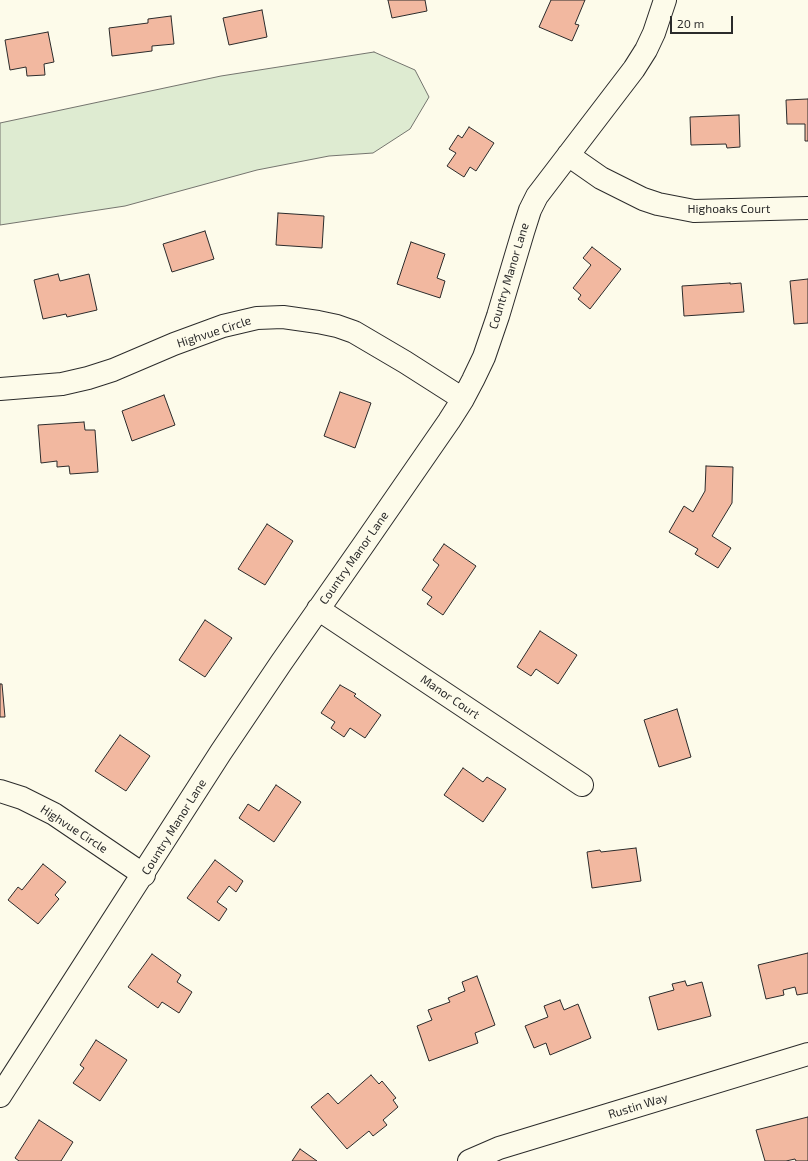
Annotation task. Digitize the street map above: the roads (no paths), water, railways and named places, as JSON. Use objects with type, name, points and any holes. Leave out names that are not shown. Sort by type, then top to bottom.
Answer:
[{"type":"street","name":"Country Manor Lane","points":[[0,1096],[144,875],[221,752],[463,399],[484,357],[530,210],[538,196],[629,76],[646,50],[661,16],[665,0]]},
{"type":"street","name":"Highoaks Court","points":[[568,155],[601,178],[643,199],[658,204],[700,212],[808,208]]},
{"type":"street","name":"Highvue Circle","points":[[0,389],[54,385],[88,378],[113,370],[174,344],[223,326],[257,318],[283,317],[324,323],[354,332],[399,358],[463,399]]},
{"type":"street","name":"Manor Court","points":[[318,609],[582,785]]},
{"type":"street","name":"Highvue Circle","points":[[0,791],[22,798],[54,814],[144,875]]},
{"type":"street","name":"Rustin Way","points":[[469,1161],[499,1148],[808,1054]]}]
